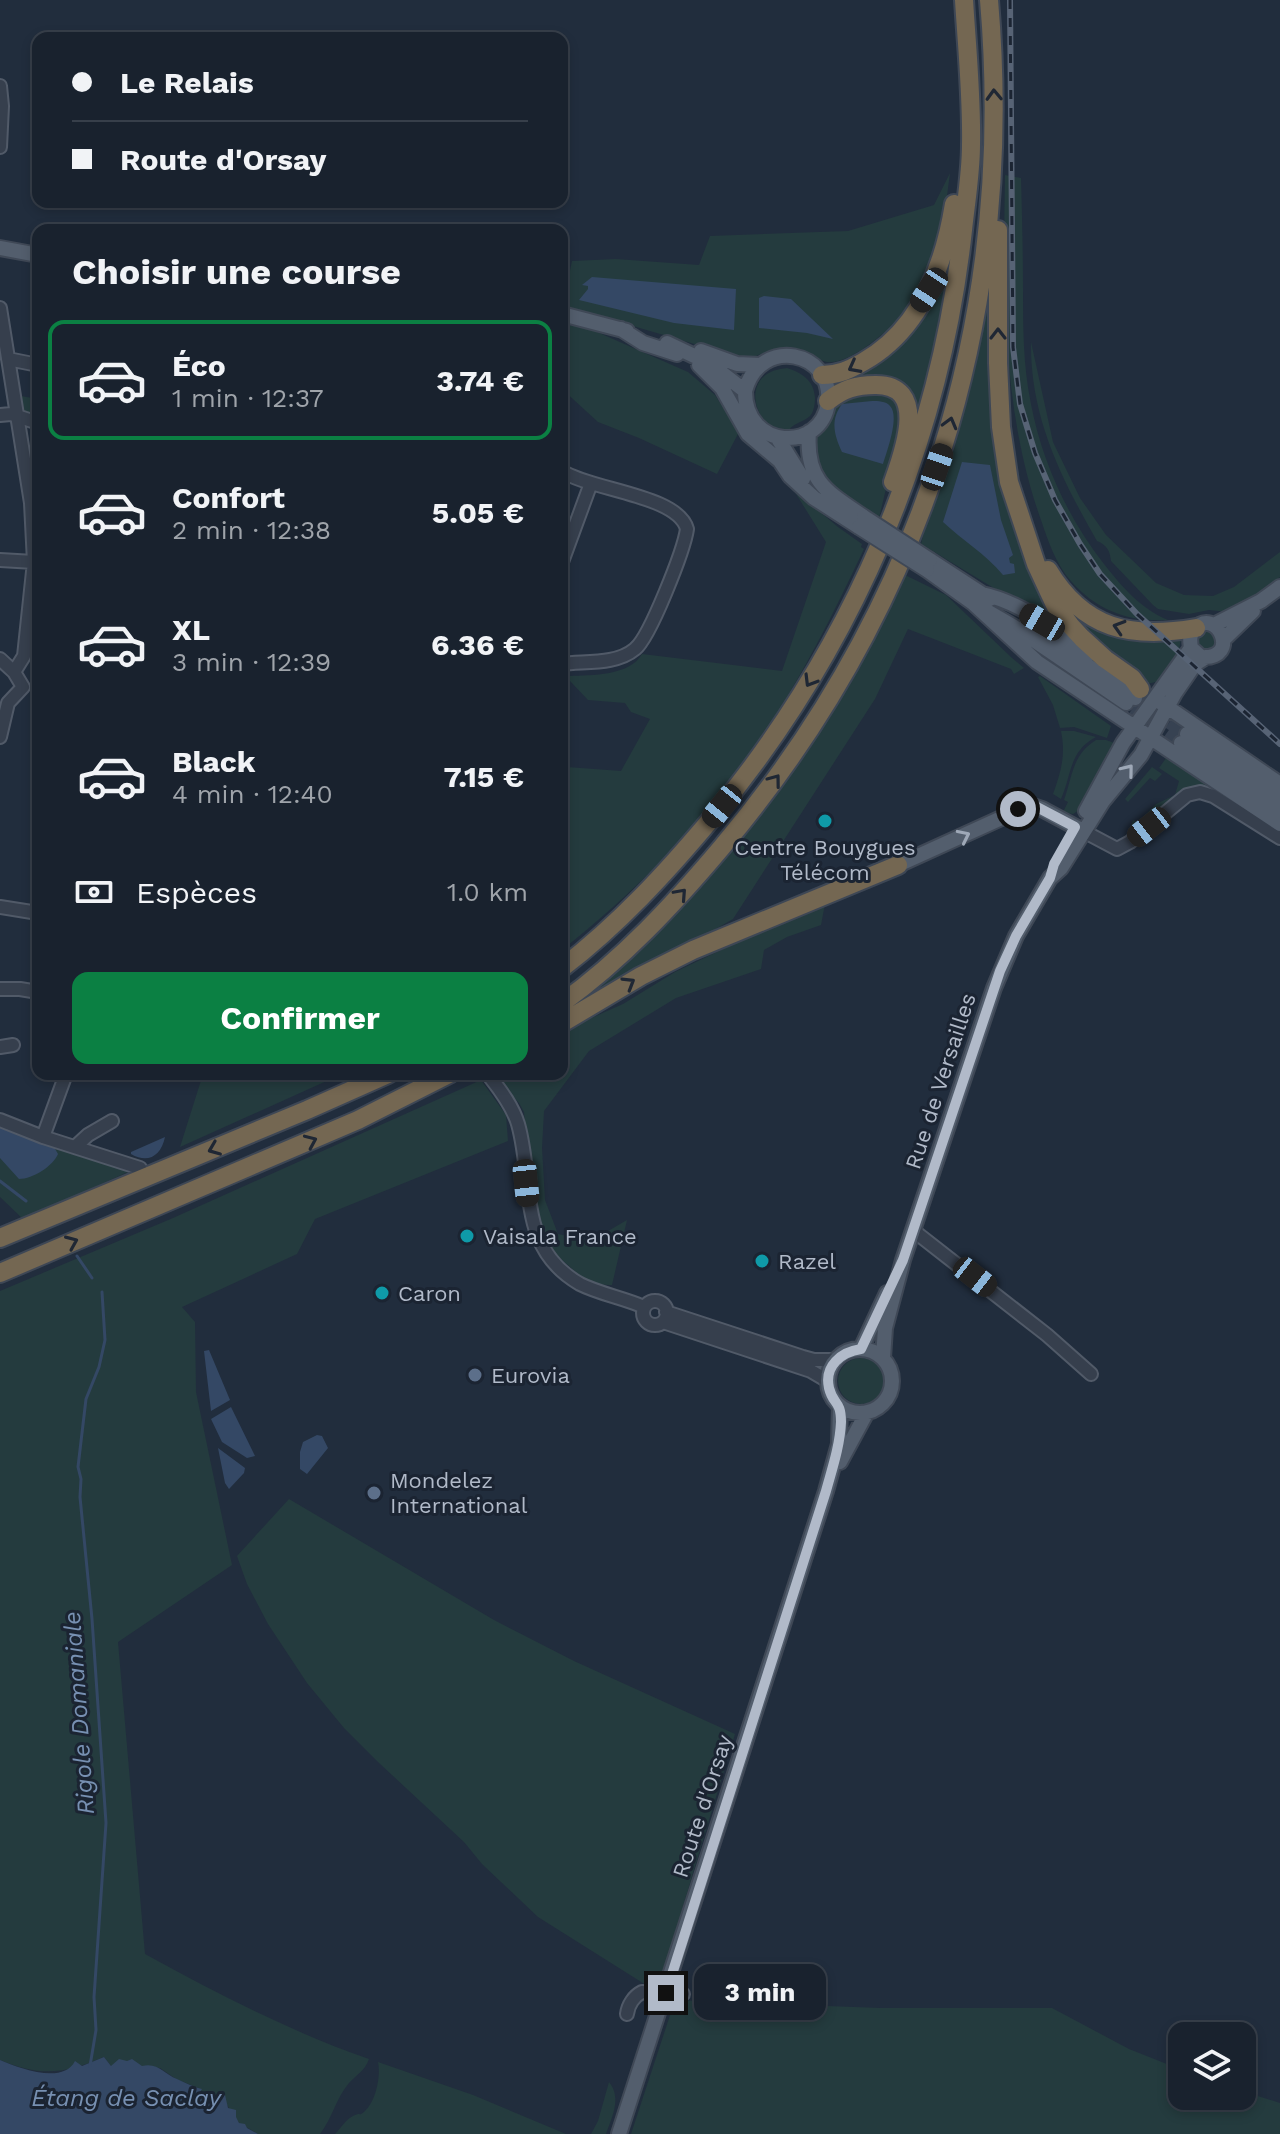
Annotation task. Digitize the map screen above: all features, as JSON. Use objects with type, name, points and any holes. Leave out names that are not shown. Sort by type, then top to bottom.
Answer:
[{"type":"highway","points":[[568,963],[663,876],[748,772],[830,649],[894,513],[937,382],[961,241],[971,148],[964,0]]},
{"type":"highway","points":[[568,998],[656,920],[744,820],[809,732],[862,642],[906,550],[943,451],[973,335],[986,252],[993,173],[994,106],[989,0]]},
{"type":"highway","points":[[822,375],[843,373],[883,349],[905,327],[929,290],[941,262],[950,227],[963,140],[963,93],[969,84]]},
{"type":"highway","points":[[993,173],[999,185],[997,330],[1000,411],[1009,482],[1029,545],[1055,605],[1082,638],[1132,678],[1140,698]]},
{"type":"highway","points":[[828,401],[842,390],[862,385],[886,385],[903,394],[908,404],[905,439],[872,550],[875,555]]},
{"type":"highway","points":[[1008,467],[1044,563],[1072,601],[1094,618],[1133,632],[1166,633],[1205,626]]},
{"type":"highway","points":[[568,1019],[641,976],[693,950],[900,864]]},
{"type":"highway","points":[[0,1238],[253,1134],[374,1080]]},
{"type":"highway","points":[[0,1273],[358,1120],[437,1080]]},
{"type":"main road","points":[[0,248],[32,254]]},
{"type":"main road","points":[[568,316],[737,364],[760,365]]},
{"type":"main road","points":[[621,329],[643,343],[672,352],[704,369],[722,388],[748,434],[780,461],[790,476],[838,512],[862,522]]},
{"type":"main road","points":[[667,343],[709,363],[745,391]]},
{"type":"main road","points":[[786,355],[812,364],[822,375],[828,401],[822,419],[809,432],[788,439],[777,437],[752,421],[745,402],[745,391],[760,365],[786,355]]},
{"type":"main road","points":[[809,432],[810,462],[819,482],[862,522],[978,599],[1013,642],[1037,662],[1280,824]]},
{"type":"main road","points":[[777,437],[807,483],[838,512]]},
{"type":"main road","points":[[1223,640],[1261,601],[1280,587]]},
{"type":"main road","points":[[978,599],[998,597],[1042,622],[1140,698],[1168,707],[1280,784]]},
{"type":"main road","points":[[1205,626],[1220,630],[1223,640],[1218,654],[1206,657],[1197,655],[1191,648],[1190,635],[1205,626],[1261,601]]},
{"type":"main road","name":"Rue de Versailles","points":[[1079,829],[1134,727],[1140,698],[1191,648]]},
{"type":"main road","name":"Rue de Versailles","points":[[861,1349],[914,1231],[994,988],[1016,936],[1050,878],[1054,864],[1134,764],[1175,693],[1195,664],[1206,657]]},
{"type":"main road","points":[[1280,798],[1184,738],[1280,810]]},
{"type":"main road","points":[[900,864],[1030,805],[1079,829]]},
{"type":"main road","name":"Rue de Versailles","points":[[883,1358],[885,1328],[903,1260]]},
{"type":"main road","points":[[861,1349],[883,1358],[891,1373],[891,1390],[882,1404],[858,1413],[840,1406],[831,1395],[828,1381],[836,1360],[843,1354],[861,1349]]},
{"type":"main road","name":"Route d'Orsay","points":[[619,2134],[826,1491],[839,1444],[840,1406]]},
{"type":"main road","name":"Route d'Orsay","points":[[826,1491],[867,1412]]},
{"type":"street","points":[[0,86],[0,147]]},
{"type":"street","points":[[0,308],[32,515]]},
{"type":"street","points":[[8,359],[32,364]]},
{"type":"street","points":[[0,415],[32,421]]},
{"type":"street","points":[[568,476],[638,496],[682,518],[687,529],[647,634],[635,650],[615,658],[568,663]]},
{"type":"street","points":[[568,546],[591,483]]},
{"type":"street","points":[[0,560],[32,563]]},
{"type":"street","points":[[14,672],[24,656],[32,621]]},
{"type":"street","points":[[0,659],[29,685],[8,703],[0,737]]},
{"type":"street","points":[[1079,829],[1117,849],[1187,795],[1200,792],[1223,801],[1280,838]]},
{"type":"street","points":[[0,907],[32,912]]},
{"type":"street","points":[[0,989],[32,991]]},
{"type":"street","points":[[43,1137],[64,1080]]},
{"type":"street","points":[[492,1080],[517,1121],[532,1219],[547,1254],[582,1285],[644,1307],[643,1315],[647,1322],[654,1325],[665,1317]]},
{"type":"street","points":[[0,1120],[140,1168]]},
{"type":"street","points":[[75,1147],[112,1121]]},
{"type":"street","points":[[914,1231],[1047,1335],[1091,1374]]},
{"type":"street","points":[[665,1317],[814,1360],[836,1360]]},
{"type":"street","points":[[665,1317],[811,1371],[828,1381]]},
{"type":"street","points":[[627,2014],[633,1999],[642,1992],[683,1994]]},
{"type":"green space","points":[[950,173],[937,249],[921,292],[888,329],[866,347],[843,359],[826,362],[785,348],[745,361],[568,307],[572,261],[616,259],[699,265],[710,236],[848,231],[934,205]]},
{"type":"green space","points":[[1005,175],[1021,178],[1025,361],[1036,426],[1049,468],[1079,528],[1104,564],[1149,610],[1168,620],[1127,616],[1091,600],[1065,574],[1047,536],[1028,479],[1012,393],[1005,306]]},
{"type":"green space","points":[[951,233],[944,300],[919,411],[912,399],[843,384],[842,380],[883,356]]},
{"type":"green space","points":[[993,265],[990,404],[1001,465],[1071,635],[921,544],[948,469],[962,418]]},
{"type":"green space","points":[[568,325],[588,328],[688,372],[715,395],[739,432],[717,474],[598,422],[568,394]]},
{"type":"green space","points":[[1031,342],[1053,442],[1080,498],[1106,535],[1156,583],[1184,595],[1213,596],[1234,587],[1280,552],[1280,577],[1228,612],[1209,610],[1189,614],[1158,609],[1153,605],[1111,561],[1109,551],[1097,541],[1071,494],[1042,421],[1032,370]]},
{"type":"green space","points":[[787,368],[806,378],[815,398],[810,416],[789,430],[772,426],[764,420],[755,400],[761,379]]},
{"type":"green space","points":[[879,391],[894,395],[901,406],[902,422],[879,518],[835,492],[823,479],[814,457],[815,438],[833,405],[840,398]]},
{"type":"green space","points":[[21,396],[32,398],[32,416],[25,414]]},
{"type":"green space","points":[[793,489],[862,544],[864,549],[839,601],[783,704],[710,807],[640,882],[568,945],[568,767],[621,771],[650,719],[631,712],[625,703],[588,700],[570,681],[570,676],[629,667],[642,654],[782,671],[826,542]]},
{"type":"green space","points":[[905,575],[946,595],[1024,668],[1014,674],[1011,669],[908,629],[875,699],[733,919],[568,1010],[654,935],[736,845],[809,746],[870,647]]},
{"type":"green space","points":[[1053,588],[1076,610],[1182,634],[1178,655],[1156,682],[1146,684],[1072,619]]},
{"type":"green space","points":[[1206,631],[1213,634],[1216,641],[1213,648],[1206,651],[1199,648],[1196,641],[1199,634]]},
{"type":"green space","points":[[1040,676],[1111,726],[1107,738],[1074,727],[1060,728]]},
{"type":"green space","points":[[1061,731],[1096,737],[1076,756],[1061,799],[1053,794],[1062,763]]},
{"type":"green space","points":[[1096,740],[1117,744],[1082,808],[1073,814],[1063,812],[1078,759]]},
{"type":"green space","points":[[1169,754],[1257,812],[1255,818],[1211,789],[1201,788],[1125,839],[1133,820],[1138,822],[1156,804],[1175,795],[1179,781],[1159,768]]},
{"type":"green space","points":[[1152,767],[1162,774],[1155,781],[1150,778],[1128,802],[1125,799]]},
{"type":"green space","points":[[825,904],[821,925],[787,937],[764,950],[761,969],[676,998],[589,1051],[568,1079],[568,1028],[623,1004],[675,972]]},
{"type":"green space","points":[[201,1080],[329,1080],[180,1147]]},
{"type":"green space","points":[[481,1080],[506,1115],[508,1141],[315,1219],[297,1254],[182,1307],[195,1322],[196,1392],[232,1565],[118,1642],[145,1954],[255,2011],[369,2059],[345,2089],[320,2134],[258,2134],[239,2123],[221,2096],[201,2096],[201,2089],[176,2079],[160,2068],[111,2066],[104,2057],[64,2070],[40,2071],[0,2060],[0,1291],[173,1218]]},
{"type":"green space","points":[[498,1080],[567,1080],[544,1111],[542,1148],[545,1200],[558,1234],[591,1241],[627,1220],[612,1285],[583,1277],[557,1256],[545,1238],[533,1204],[524,1112]]},
{"type":"green space","points":[[0,1123],[137,1168],[23,1219],[0,1197]]},
{"type":"green space","points":[[861,1358],[870,1359],[877,1365],[883,1372],[883,1390],[877,1397],[870,1403],[861,1404],[852,1403],[845,1397],[839,1390],[838,1381],[839,1372],[845,1365],[852,1359]]},
{"type":"green space","points":[[289,1499],[494,1620],[574,1661],[735,1734],[659,1986],[646,1985],[538,1917],[344,1728],[307,1683],[268,1624],[247,1584],[237,1556]]},
{"type":"green space","points":[[675,2000],[880,2008],[1052,2008],[1129,2049],[1168,2064],[1168,2110],[1256,2110],[1256,2095],[1280,2103],[1280,2134],[631,2134]]},
{"type":"green space","points":[[378,2062],[473,2095],[566,2134],[335,2134],[348,2119],[369,2107],[377,2088]]},
{"type":"green space","points":[[609,2082],[615,2094],[611,2121],[606,2134],[591,2134],[598,2121]]},
{"type":"water","points":[[592,277],[736,289],[734,330],[674,323],[579,300],[588,289],[588,286],[582,285]]},
{"type":"water","points":[[759,298],[791,299],[833,339],[759,328]]},
{"type":"water","points":[[886,403],[893,411],[892,434],[883,464],[842,452],[835,434],[836,416],[842,404]]},
{"type":"water","points":[[962,462],[990,465],[1001,520],[1013,555],[1009,558],[1010,563],[1014,564],[1015,573],[1003,575],[943,522]]},
{"type":"water","points":[[0,1127],[54,1147],[58,1154],[42,1171],[19,1179],[0,1158]]},
{"type":"water","points":[[165,1137],[153,1156],[143,1158],[131,1154],[131,1152]]},
{"type":"water","points":[[209,1350],[230,1400],[211,1411],[204,1351]]},
{"type":"water","points":[[231,1407],[255,1456],[247,1458],[222,1442],[211,1419]]},
{"type":"water","points":[[317,1435],[322,1436],[328,1448],[307,1474],[300,1469],[300,1452],[303,1442]]},
{"type":"water","points":[[218,1448],[245,1468],[229,1489],[225,1483]]},
{"type":"water","name":"Étang de Saclay","points":[[104,2057],[111,2066],[119,2059],[132,2059],[142,2066],[157,2067],[202,2089],[201,2096],[205,2093],[209,2096],[225,2095],[228,2108],[236,2110],[239,2123],[258,2134],[0,2134],[0,2060],[29,2070],[51,2073],[69,2068],[75,2061],[82,2066]]},
{"type":"waterway","name":"Rigole Domaniale","points":[[0,1181],[26,1201]]},
{"type":"waterway","name":"Rigole Domaniale","points":[[77,1256],[92,1278]]},
{"type":"waterway","name":"Rigole Domaniale","points":[[90,2066],[96,2030],[94,1997],[106,1823],[78,1467],[86,1399],[99,1367],[105,1340],[102,1292]]},
{"type":"tunnel","points":[[1135,698],[1187,734]]},
{"type":"tunnel","points":[[1133,708],[1181,743]]},
{"type":"railway","points":[[1010,0],[1013,347],[1020,404],[1035,453],[1055,500],[1100,574],[1137,614],[1280,744]]},
{"type":"place","name":"Centre Bouygues Télécom","points":[[825,821]]},
{"type":"place","name":"Vaisala France","points":[[467,1236]]},
{"type":"place","name":"Razel","points":[[762,1261]]},
{"type":"place","name":"Caron","points":[[382,1293]]},
{"type":"place","name":"Eurovia","points":[[475,1375]]},
{"type":"place","name":"Mondelez International","points":[[374,1493]]},
{"type":"route","points":[[666,1993],[839,1444],[840,1406],[831,1395],[829,1373],[843,1354],[861,1349],[903,1260],[1000,971],[1075,827],[1035,806],[1018,809]]}]
